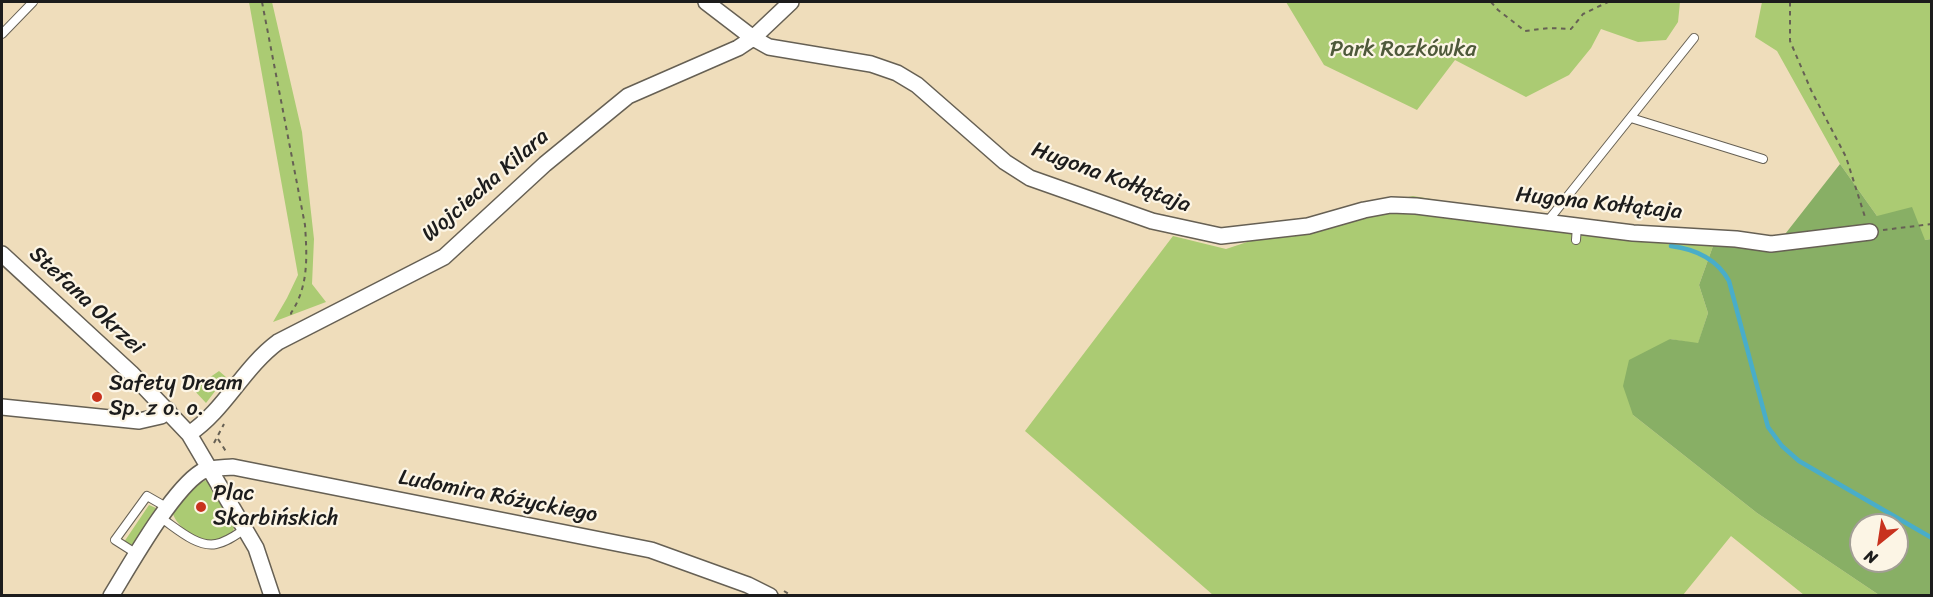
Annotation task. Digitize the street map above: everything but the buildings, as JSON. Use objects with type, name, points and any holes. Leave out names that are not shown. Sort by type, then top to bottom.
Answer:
[{"type":"street","name":"Hugona Kołłątaja","points":[[706,2],[753,38],[769,47],[871,64],[897,73],[917,85],[1005,162],[1030,178],[1180,229],[1221,236],[1282,231],[1391,205],[1547,222],[1577,233],[1633,233],[1736,239],[1771,244],[1870,232]]},
{"type":"street","name":"Wojciecha Kilara","points":[[189,434],[206,422],[266,351],[296,332],[444,257],[545,164],[628,96],[738,48],[753,38],[791,2]]},
{"type":"street","name":"Stefana Okrzei","points":[[2,254],[131,373],[189,434],[256,548],[272,596]]},
{"type":"street","points":[[2,407],[139,421],[160,416],[168,410]]},
{"type":"street","name":"Ludomira Różyckiego","points":[[211,469],[233,467],[651,550],[748,585],[770,596]]},
{"type":"street","points":[[111,596],[164,513],[193,478],[203,470],[211,469]]},
{"type":"lane","points":[[2,34],[33,2]]},
{"type":"lane","points":[[1547,222],[1694,38]]},
{"type":"lane","points":[[1631,117],[1763,159]]},
{"type":"lane","points":[[137,554],[115,540],[147,496],[164,513],[203,544],[214,545],[226,541],[245,529]]},
{"type":"path","points":[[262,2],[305,225],[307,263],[304,283],[297,304],[291,313],[296,332]]},
{"type":"path","points":[[1491,2],[1525,31],[1549,28],[1571,29],[1583,14],[1608,2]]},
{"type":"path","points":[[1790,2],[1790,41],[1811,90],[1846,157],[1870,232],[1932,224]]},
{"type":"path","points":[[214,443],[224,424]]},
{"type":"green space","points":[[249,2],[272,2],[302,132],[314,239],[312,284],[326,302],[273,322],[298,275]]},
{"type":"green space","name":"Park Rozkówka","points":[[1286,2],[1680,2],[1678,22],[1666,40],[1638,42],[1601,29],[1591,48],[1569,75],[1526,97],[1455,60],[1417,110],[1324,65]]},
{"type":"green space","points":[[1762,2],[1931,2],[1931,239],[1925,240],[1877,216],[1840,164],[1777,51],[1755,37]]},
{"type":"green space","points":[[1840,164],[1877,216],[1912,207],[1925,240],[1931,239],[1931,595],[1879,595],[1757,513],[1633,415],[1623,386],[1629,360],[1670,339],[1698,343],[1708,313],[1699,285],[1717,235],[1782,238]]},
{"type":"green space","points":[[1413,196],[1533,216],[1717,235],[1699,285],[1708,313],[1698,344],[1670,339],[1633,415],[1757,513],[1879,595],[1804,595],[1731,536],[1683,595],[1213,595],[1025,431],[1173,236],[1226,249],[1344,210]]},
{"type":"green space","points":[[219,371],[226,377],[206,403],[193,389]]},
{"type":"green space","name":"Plac Skarbińskich","points":[[206,480],[235,524],[233,532],[216,542],[203,541],[190,534],[173,514],[190,489]]},
{"type":"green space","points":[[149,505],[156,508],[133,547],[124,542]]},
{"type":"waterway","points":[[1671,246],[1704,256],[1712,261],[1729,281],[1768,427],[1782,446],[1799,461],[1932,538]]},
{"type":"place","name":"Safety Dream Sp. z o. o.","points":[[97,397]]},
{"type":"place","name":"Plac Skarbińskich","points":[[201,507]]}]
